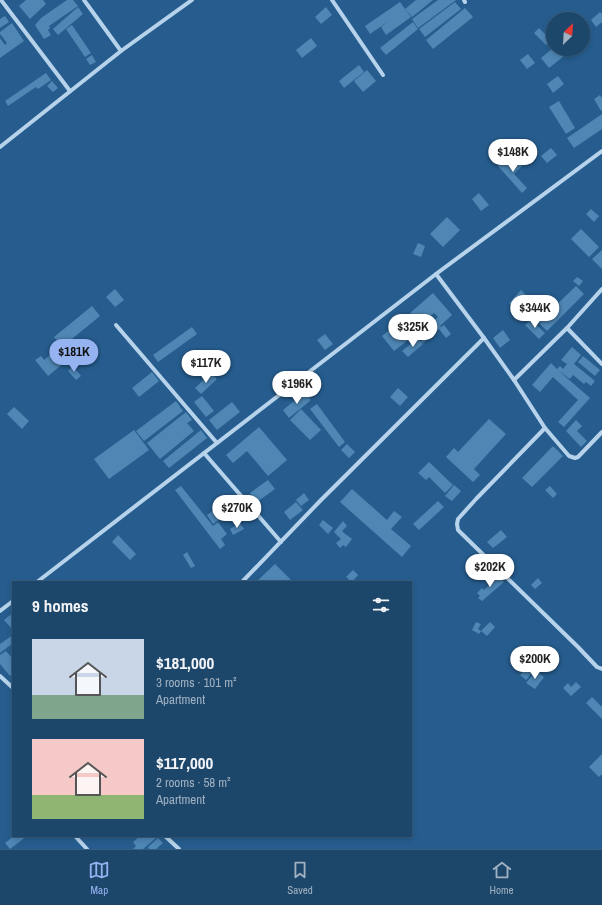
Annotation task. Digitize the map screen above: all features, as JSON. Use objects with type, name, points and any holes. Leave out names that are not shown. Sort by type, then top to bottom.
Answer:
[{"type":"street","points":[[1,0],[70,91]]},
{"type":"street","points":[[84,0],[121,51]]},
{"type":"street","points":[[0,147],[121,51],[192,0]]},
{"type":"street","points":[[332,0],[383,75]]},
{"type":"street","points":[[38,581],[436,274],[602,151]]},
{"type":"street","points":[[436,274],[514,380],[545,428],[569,456],[575,458],[578,457],[602,432]]},
{"type":"street","points":[[514,380],[567,328],[602,289]]},
{"type":"street","points":[[116,325],[217,443]]},
{"type":"street","points":[[567,328],[602,364]]},
{"type":"street","points":[[243,581],[321,500],[484,338]]},
{"type":"street","points":[[545,428],[460,516],[457,524],[458,530],[597,667],[602,669]]},
{"type":"street","points":[[204,453],[281,542]]},
{"type":"street","points":[[0,611],[12,602]]},
{"type":"street","points":[[0,676],[12,687]]},
{"type":"street","points":[[76,837],[87,849]]},
{"type":"street","points":[[166,837],[179,849]]},
{"type":"building","points":[[26,0],[43,0],[46,4],[30,19],[19,6]]},
{"type":"building","points":[[67,0],[73,0],[78,6],[49,26],[50,28],[48,30],[51,35],[44,39],[35,25],[41,18]]},
{"type":"building","points":[[416,0],[433,0],[412,17],[405,9]]},
{"type":"building","points":[[438,0],[456,0],[418,28],[412,19]]},
{"type":"building","points":[[400,2],[411,17],[386,35],[381,27],[390,20],[370,34],[365,26]]},
{"type":"building","points":[[455,2],[461,9],[425,37],[419,29]]},
{"type":"building","points":[[78,7],[83,14],[58,35],[53,29]]},
{"type":"building","points":[[326,7],[332,15],[321,24],[315,17]]},
{"type":"building","points":[[465,8],[473,17],[433,49],[426,40]]},
{"type":"building","points":[[600,12],[602,14],[602,22],[596,27],[591,20]]},
{"type":"building","points":[[5,16],[9,22],[0,28],[0,19]]},
{"type":"building","points":[[413,22],[418,29],[386,55],[380,48]]},
{"type":"building","points":[[12,23],[24,41],[0,58],[0,38],[5,45],[7,43],[0,32]]},
{"type":"building","points":[[72,25],[91,53],[85,57],[66,29]]},
{"type":"building","points":[[539,28],[546,35],[546,45],[534,33]]},
{"type":"building","points":[[311,38],[317,46],[302,58],[296,50]]},
{"type":"building","points":[[528,54],[535,63],[527,69],[520,60]]},
{"type":"building","points":[[546,54],[546,56],[564,56],[549,68],[541,58]]},
{"type":"building","points":[[92,55],[96,62],[90,65],[86,59]]},
{"type":"building","points":[[359,65],[364,72],[344,88],[339,81]]},
{"type":"building","points":[[367,70],[376,81],[363,92],[354,81]]},
{"type":"building","points":[[46,73],[51,80],[38,89],[36,87],[8,106],[5,101]]},
{"type":"building","points":[[558,76],[564,84],[553,93],[547,84]]},
{"type":"building","points":[[52,81],[58,88],[53,92],[47,86]]},
{"type":"building","points":[[600,95],[602,98],[601,111],[594,99]]},
{"type":"building","points":[[559,101],[575,128],[566,134],[549,107]]},
{"type":"building","points":[[602,114],[602,129],[574,148],[567,138]]},
{"type":"building","points":[[551,148],[557,155],[547,163],[541,156]]},
{"type":"building","points":[[517,158],[523,165],[514,174],[527,188],[522,193],[498,166],[506,159],[510,164]]},
{"type":"building","points":[[479,193],[489,205],[481,211],[472,199]]},
{"type":"building","points":[[591,209],[599,216],[594,222],[586,214]]},
{"type":"building","points":[[447,217],[460,230],[443,247],[430,234]]},
{"type":"building","points":[[581,229],[599,247],[589,257],[571,239]]},
{"type":"building","points":[[418,243],[425,246],[421,257],[413,254]]},
{"type":"building","points":[[602,250],[602,269],[592,259]]},
{"type":"building","points":[[577,277],[583,281],[579,286],[573,281]]},
{"type":"building","points":[[576,286],[584,294],[547,331],[526,310],[521,316],[509,303],[521,290],[546,315]]},
{"type":"building","points":[[115,289],[124,300],[115,307],[106,297]]},
{"type":"building","points":[[433,293],[452,315],[440,326],[441,327],[444,325],[451,334],[446,338],[439,329],[430,336],[424,329],[438,317],[434,313],[420,324],[410,313]]},
{"type":"building","points":[[92,306],[100,316],[62,347],[54,337]]},
{"type":"building","points":[[409,314],[429,338],[423,343],[416,334],[394,351],[382,336]]},
{"type":"building","points":[[531,320],[545,333],[539,339],[525,325]]},
{"type":"building","points":[[192,327],[197,334],[158,362],[153,355]]},
{"type":"building","points":[[503,330],[510,340],[500,348],[493,338]]},
{"type":"building","points":[[325,334],[333,344],[325,350],[317,340]]},
{"type":"building","points":[[418,338],[423,344],[408,357],[402,351]]},
{"type":"building","points":[[572,347],[581,355],[574,364],[595,381],[591,386],[586,382],[584,384],[573,375],[570,379],[559,371],[590,398],[564,427],[558,422],[578,400],[553,377],[540,392],[532,385],[551,363],[557,369],[560,366],[563,369],[567,364],[561,360]]},
{"type":"building","points":[[55,351],[64,363],[48,376],[35,360],[41,356],[44,360]]},
{"type":"building","points":[[195,353],[200,361],[189,368],[184,360]]},
{"type":"building","points":[[583,356],[600,370],[595,376],[578,362]]},
{"type":"building","points":[[73,366],[81,376],[76,380],[68,371]]},
{"type":"building","points":[[152,372],[159,381],[139,397],[132,388]]},
{"type":"building","points":[[211,373],[217,379],[201,394],[195,388]]},
{"type":"building","points":[[398,388],[408,397],[400,406],[390,397]]},
{"type":"building","points":[[305,392],[311,400],[289,418],[283,410]]},
{"type":"building","points":[[202,396],[214,411],[206,417],[194,402]]},
{"type":"building","points":[[176,401],[183,411],[144,441],[136,431]]},
{"type":"building","points":[[232,402],[240,412],[217,430],[209,420]]},
{"type":"building","points":[[317,404],[345,442],[339,447],[310,409]]},
{"type":"building","points":[[14,407],[29,421],[22,429],[7,414]]},
{"type":"building","points":[[301,409],[321,430],[310,440],[290,420]]},
{"type":"building","points":[[186,412],[192,420],[187,423],[194,431],[160,459],[147,443]]},
{"type":"building","points":[[489,419],[506,434],[474,469],[480,475],[473,482],[446,457],[454,448],[458,452]]},
{"type":"building","points":[[576,420],[582,426],[577,431],[587,441],[581,447],[566,431]]},
{"type":"building","points":[[259,427],[287,460],[268,476],[247,451],[233,463],[226,455]]},
{"type":"building","points":[[134,430],[149,450],[109,479],[94,459]]},
{"type":"building","points":[[201,430],[207,438],[169,468],[163,461]]},
{"type":"building","points":[[347,444],[355,452],[349,458],[341,450]]},
{"type":"building","points":[[553,446],[563,456],[532,487],[522,478]]},
{"type":"building","points":[[429,462],[453,485],[445,493],[429,477],[426,480],[418,473]]},
{"type":"building","points":[[268,480],[275,489],[257,502],[250,493]]},
{"type":"building","points":[[454,485],[461,491],[452,501],[445,496]]},
{"type":"building","points":[[181,486],[213,526],[218,522],[227,534],[221,539],[225,545],[220,549],[175,490]]},
{"type":"building","points":[[550,486],[557,494],[553,498],[545,490]]},
{"type":"building","points":[[352,489],[387,520],[394,511],[402,517],[391,529],[411,546],[402,557],[340,502]]},
{"type":"building","points":[[304,493],[309,500],[301,506],[296,500]]},
{"type":"building","points":[[231,499],[236,508],[213,524],[207,515]]},
{"type":"building","points":[[438,501],[444,507],[419,530],[413,524]]},
{"type":"building","points":[[296,502],[303,510],[290,520],[284,512]]},
{"type":"building","points":[[323,520],[333,528],[328,534],[319,525]]},
{"type":"building","points":[[343,521],[347,526],[342,531],[352,539],[346,547],[343,545],[340,548],[336,543],[341,539],[334,532]]},
{"type":"building","points":[[240,523],[244,529],[233,535],[230,529]]},
{"type":"building","points":[[501,530],[507,537],[493,548],[487,542]]},
{"type":"building","points":[[118,535],[136,554],[130,560],[112,542]]},
{"type":"building","points":[[187,552],[195,566],[191,568],[183,555]]},
{"type":"building","points":[[275,564],[292,581],[257,581]]},
{"type":"building","points":[[353,570],[358,575],[353,581],[346,577]]},
{"type":"building","points":[[497,574],[504,582],[482,601],[478,598],[480,596],[477,593],[482,588],[484,590],[493,582],[491,580]]},
{"type":"building","points":[[538,578],[542,583],[535,589],[531,585]]},
{"type":"building","points":[[12,614],[12,629],[4,620]]},
{"type":"building","points":[[476,622],[481,624],[478,629],[481,631],[479,634],[472,630]]},
{"type":"building","points":[[490,622],[495,627],[487,636],[481,631]]},
{"type":"building","points":[[12,636],[12,644],[0,653],[0,644]]},
{"type":"building","points":[[6,651],[12,658],[12,674],[10,676],[0,664],[0,655]]},
{"type":"building","points":[[532,662],[537,667],[526,680],[520,675]]},
{"type":"building","points":[[536,671],[544,677],[535,689],[526,683]]},
{"type":"building","points":[[576,682],[581,687],[571,696],[563,688],[568,683],[571,687]]},
{"type":"building","points":[[592,697],[602,707],[602,719],[586,703]]},
{"type":"building","points":[[602,754],[602,774],[599,777],[589,767]]},
{"type":"building","points":[[13,837],[26,837],[10,849],[5,843]]},
{"type":"building","points":[[139,837],[157,837],[143,849],[133,849],[136,846],[133,842]]},
{"type":"building","points":[[158,838],[163,843],[156,849],[149,849],[148,847]]}]
